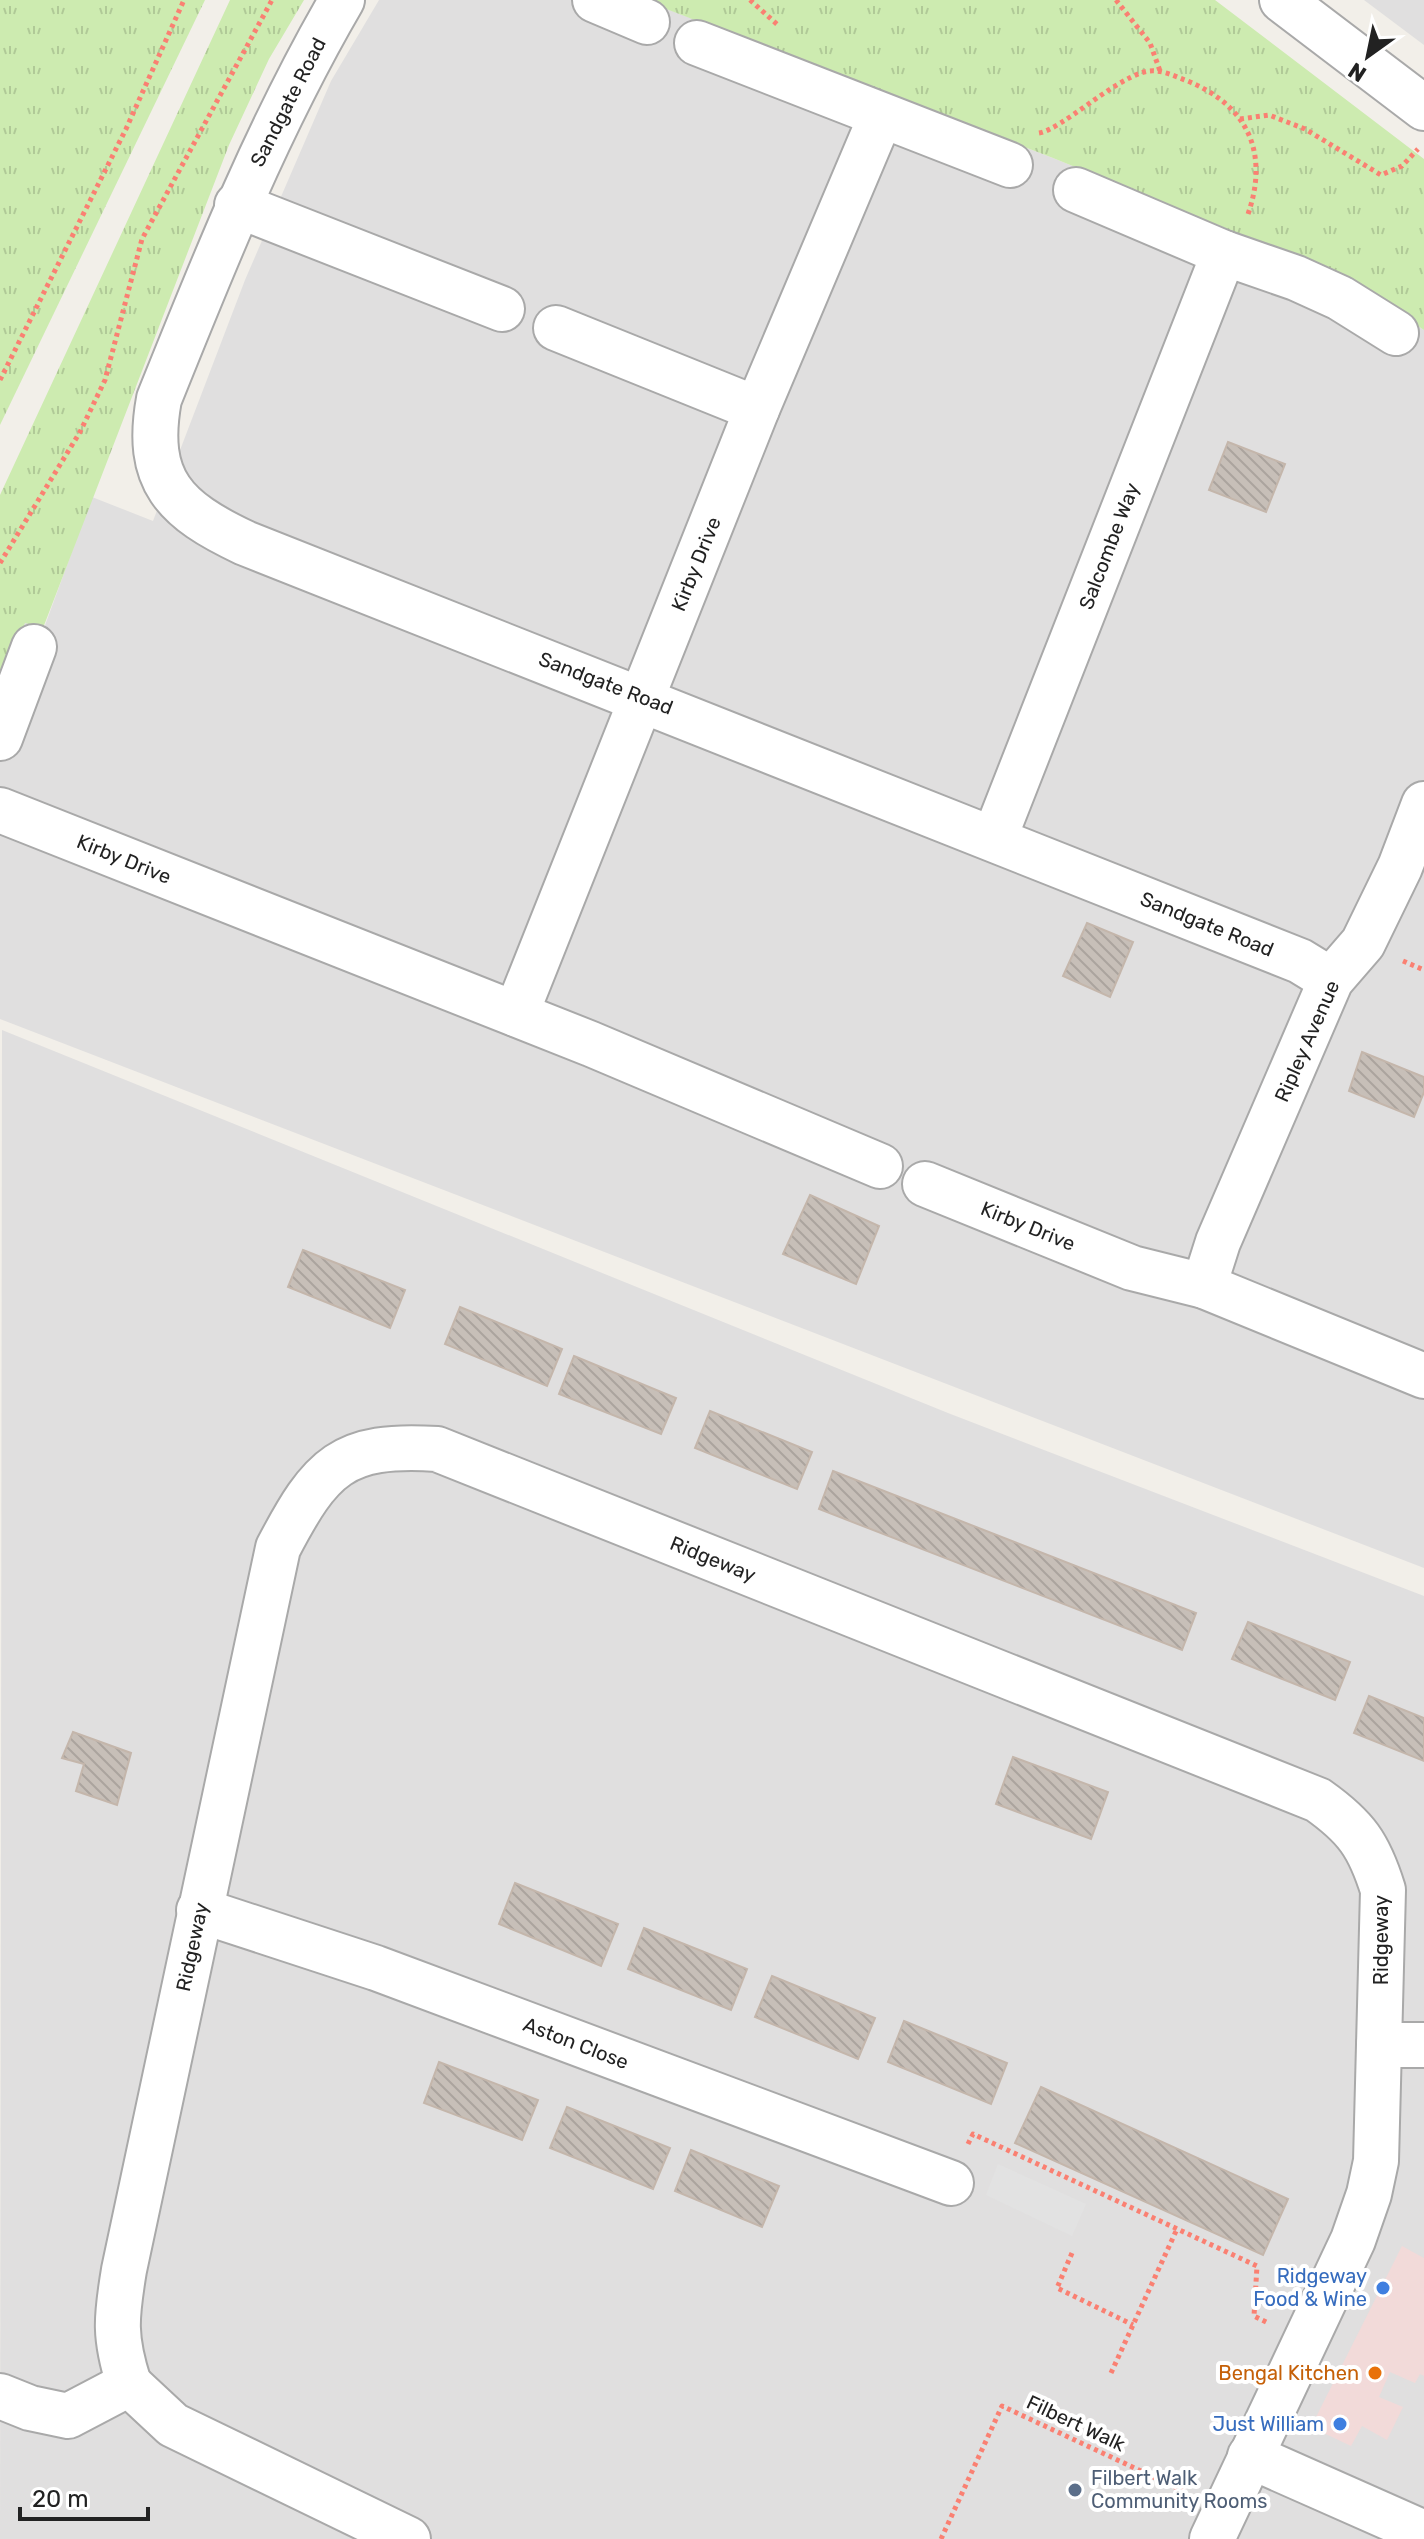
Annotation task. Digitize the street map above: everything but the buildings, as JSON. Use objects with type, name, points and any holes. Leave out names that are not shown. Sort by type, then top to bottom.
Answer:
[{"type":"street","name":"Sandgate Road","points":[[342,0],[298,76],[237,205],[159,399],[154,428],[156,453],[165,483],[184,507],[205,524],[245,543],[643,697],[1300,961],[1331,980]]},
{"type":"street","points":[[595,0],[647,22]]},
{"type":"street","points":[[1282,0],[1424,108]]},
{"type":"street","points":[[697,43],[948,141],[1020,149]]},
{"type":"street","name":"Kirby Drive","points":[[516,1014],[757,409],[881,116]]},
{"type":"street","points":[[1076,190],[1228,254],[1296,278],[1340,298],[1396,333]]},
{"type":"street","points":[[237,205],[502,309]]},
{"type":"street","name":"Salcombe Way","points":[[994,839],[1228,254]]},
{"type":"street","points":[[556,328],[757,409]]},
{"type":"street","points":[[0,738],[34,647]]},
{"type":"street","name":"Ripley Avenue","points":[[1204,1286],[1218,1242],[1331,980],[1363,943],[1400,867],[1424,804]]},
{"type":"street","name":"Kirby Drive","points":[[0,810],[591,1044],[880,1166]]},
{"type":"street","name":"Kirby Drive","points":[[925,1184],[1132,1268],[1204,1286]]},
{"type":"street","points":[[1204,1286],[1424,1376]]},
{"type":"street","name":"Ridgeway","points":[[129,2384],[119,2354],[115,2321],[199,1910],[278,1548],[301,1504],[324,1476],[351,1456],[390,1446],[437,1449],[1318,1800],[1351,1823],[1373,1858],[1383,1890],[1376,2161],[1369,2194],[1353,2240],[1219,2525]]},
{"type":"street","name":"Aston Close","points":[[199,1910],[376,1968],[951,2183]]},
{"type":"street","points":[[1379,2045],[1424,2045]]},
{"type":"street","points":[[0,2396],[30,2408],[68,2416],[129,2384],[173,2425],[408,2539]]},
{"type":"street","points":[[1250,2456],[1424,2533]]},
{"type":"path","points":[[0,380],[126,129],[184,0]]},
{"type":"path","points":[[0,563],[80,432],[105,380],[142,239],[272,0]]},
{"type":"path","points":[[1116,0],[1150,43],[1160,71]]},
{"type":"path","points":[[1020,149],[1098,95],[1144,72],[1160,71],[1227,102],[1256,150],[1257,189],[1228,254]]},
{"type":"path","points":[[1240,119],[1269,115],[1305,129],[1381,175],[1402,166],[1424,143]]},
{"type":"path","points":[[951,2183],[973,2134],[1257,2266],[1254,2316],[1305,2340]]},
{"type":"path","points":[[1111,2373],[1177,2229]]},
{"type":"path","points":[[1072,2253],[1057,2288],[1133,2325]]},
{"type":"path","name":"Filbert Walk","points":[[941,2539],[1002,2406],[1219,2525]]},
{"type":"shaded area","points":[[379,0],[644,0],[1053,158],[1347,277],[1424,330],[1424,1568],[0,1019],[0,687],[25,622],[44,628],[92,497],[153,521],[245,280],[331,81]]},
{"type":"shaded area","points":[[1364,0],[1424,0],[1424,45]]},
{"type":"shaded area","points":[[2,1030],[948,1413],[1424,1596],[1424,2539],[0,2539]]},
{"type":"shaded area","points":[[998,2164],[1086,2204],[1072,2236],[986,2195]]},
{"type":"shaded area","points":[[1402,2246],[1424,2258],[1424,2376],[1420,2374],[1415,2383],[1390,2372],[1379,2397],[1403,2407],[1387,2440],[1362,2426],[1351,2446],[1311,2427]]},
{"type":"green space","points":[[0,0],[205,0],[0,425]]},
{"type":"green space","points":[[230,0],[304,0],[269,59],[229,145],[43,628],[25,623],[0,687],[0,495]]},
{"type":"green space","points":[[643,0],[1215,0],[1424,159],[1424,330],[1346,277],[1053,158]]},
{"type":"place","name":"Ridgeway Food & Wine","points":[[1383,2288]]},
{"type":"place","name":"Bengal Kitchen","points":[[1375,2373]]},
{"type":"place","name":"Just William","points":[[1340,2424]]},
{"type":"place","name":"Filbert Walk Community Rooms","points":[[1075,2490]]}]
